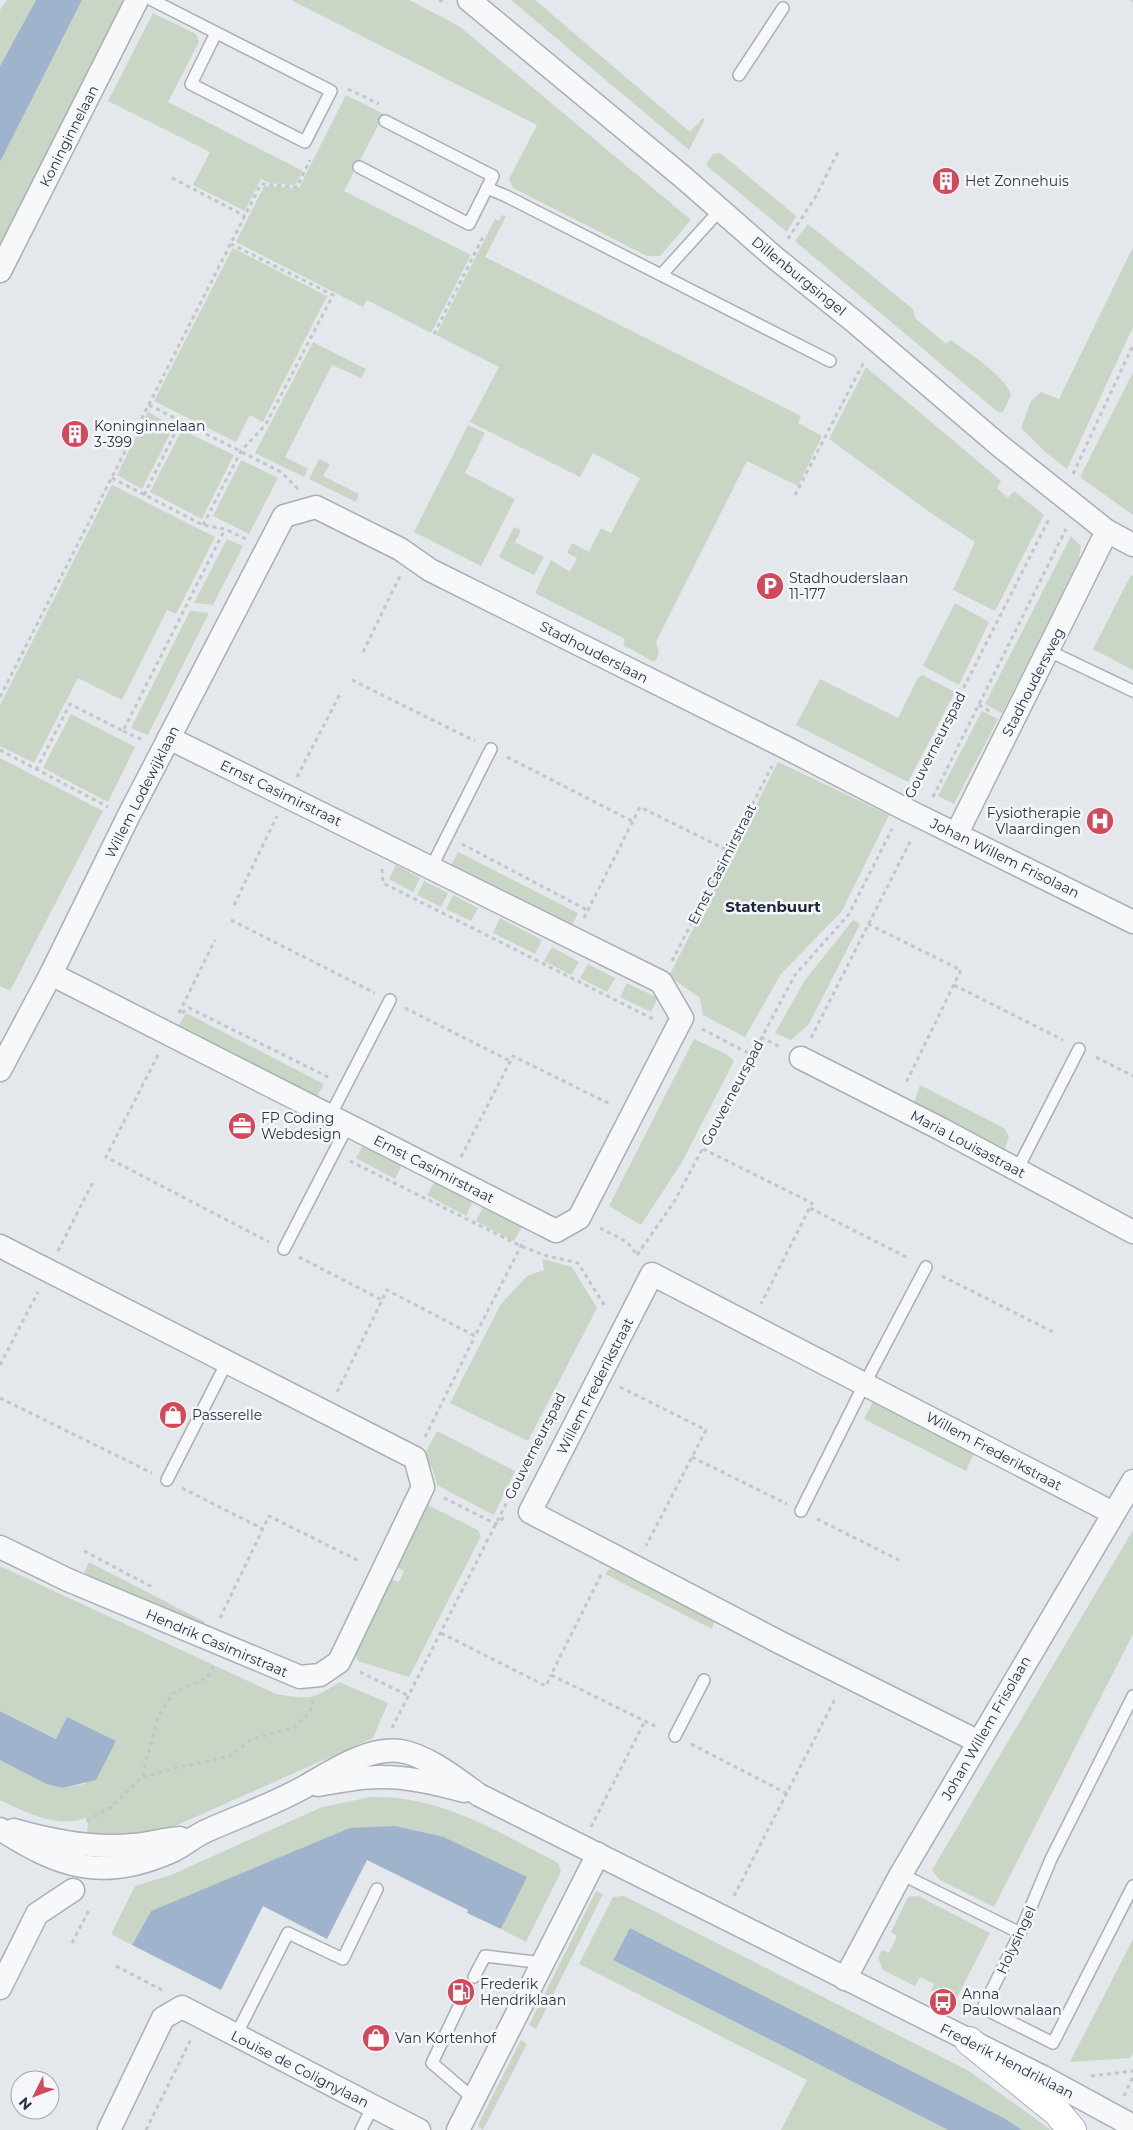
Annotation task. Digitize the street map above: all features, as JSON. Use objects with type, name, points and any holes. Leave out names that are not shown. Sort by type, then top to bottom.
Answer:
[{"type":"street","name":"Koninginnelaan","points":[[0,271],[136,0]]},
{"type":"street","name":"Dillenburgsingel","points":[[468,0],[492,18],[1000,446],[1107,531],[1133,545]]},
{"type":"street","name":"Willem Lodewijklaan","points":[[0,1070],[52,974],[128,818],[284,516],[316,507]]},
{"type":"street","name":"Stadhouderslaan","points":[[316,507],[410,556],[430,570],[913,813]]},
{"type":"street","name":"Stadhoudersweg","points":[[957,833],[1107,531]]},
{"type":"street","name":"Ernst Casimirstraat","points":[[169,738],[661,982]]},
{"type":"street","name":"Johan Willem Frisolaan","points":[[913,813],[957,833],[1133,922]]},
{"type":"street","name":"Ernst Casimirstraat","points":[[52,974],[556,1231],[579,1218]]},
{"type":"street","points":[[579,1218],[679,1024],[661,982]]},
{"type":"street","name":"Maria Louisastraat","points":[[801,1058],[1133,1232]]},
{"type":"street","points":[[0,1246],[415,1458],[423,1487],[338,1662],[320,1675]]},
{"type":"street","name":"Willem Frederikstraat","points":[[530,1512],[652,1274],[1113,1513]]},
{"type":"street","name":"Johan Willem Frisolaan","points":[[845,1979],[900,1874],[1133,1480]]},
{"type":"street","points":[[530,1512],[847,1676],[978,1741]]},
{"type":"street","name":"Hendrik Casimirstraat","points":[[0,1547],[68,1580],[300,1678],[320,1675]]},
{"type":"street","name":"Frederik Hendriklaan","points":[[0,1827],[31,1849],[68,1864],[98,1868],[127,1866],[172,1852],[193,1837],[305,1787],[334,1768],[372,1754],[399,1751],[415,1756],[449,1774],[479,1794],[1043,2077],[1133,2126]]},
{"type":"street","name":"Frederik Hendriklaan","points":[[305,1787],[384,1776],[445,1786],[479,1794]]},
{"type":"street","name":"Frederik Hendriklaan","points":[[0,1827],[35,1836],[106,1847],[193,1837]]},
{"type":"street","points":[[458,2130],[543,1963],[590,1850]]},
{"type":"street","points":[[0,1988],[37,1914],[73,1890]]},
{"type":"street","points":[[109,2130],[162,2018],[182,2008]]},
{"type":"street","name":"Louise de Colignylaan","points":[[182,2008],[418,2130]]},
{"type":"street","points":[[969,2041],[1057,2112],[1072,2130]]},
{"type":"lane","points":[[152,0],[331,91],[305,142],[191,84],[216,33]]},
{"type":"lane","points":[[738,75],[784,8]]},
{"type":"lane","points":[[359,167],[469,224],[494,176],[385,120]]},
{"type":"lane","points":[[487,188],[662,274],[830,361]]},
{"type":"lane","points":[[662,274],[720,210]]},
{"type":"lane","points":[[1049,651],[1133,691]]},
{"type":"lane","points":[[431,868],[491,749]]},
{"type":"lane","points":[[284,1249],[334,1152],[346,1086],[390,1000]]},
{"type":"lane","points":[[1017,1170],[1080,1048]]},
{"type":"lane","points":[[801,1511],[926,1267]]},
{"type":"lane","points":[[167,1480],[227,1362]]},
{"type":"lane","points":[[675,1736],[704,1680]]},
{"type":"lane","name":"Holysingel","points":[[1133,1696],[1051,1859],[1020,1934],[983,2008],[1053,2044],[1133,1886]]},
{"type":"lane","points":[[900,1874],[1020,1934]]},
{"type":"lane","points":[[236,2035],[288,1933],[343,1959],[377,1888]]},
{"type":"lane","points":[[474,1977],[485,1956],[543,1963]]},
{"type":"lane","points":[[460,2004],[432,2063],[474,2098]]},
{"type":"lane","points":[[361,2130],[373,2106]]},
{"type":"path","points":[[331,91],[342,96],[347,88],[390,109],[385,120]]},
{"type":"path","points":[[774,257],[792,235],[816,196],[838,150]]},
{"type":"path","points":[[0,697],[262,184],[297,187],[312,156]]},
{"type":"path","points":[[172,178],[245,216]]},
{"type":"path","points":[[434,334],[485,232],[469,224]]},
{"type":"path","points":[[203,526],[241,451],[266,424],[333,295],[231,244]]},
{"type":"path","points":[[795,495],[876,340]]},
{"type":"path","points":[[801,1058],[868,924],[913,813],[1070,502],[1133,345]]},
{"type":"path","points":[[149,405],[281,472],[316,507]]},
{"type":"path","points":[[144,495],[181,421]]},
{"type":"path","points":[[111,478],[203,526],[225,529],[267,550]]},
{"type":"path","name":"Gouverneurspad","points":[[632,1263],[674,1202],[795,975],[849,914],[913,813],[1070,502]]},
{"type":"path","points":[[36,770],[70,704],[123,731],[225,529]]},
{"type":"path","points":[[362,652],[410,556]]},
{"type":"path","name":"Ernst Casimirstraat","points":[[661,982],[783,746]]},
{"type":"path","points":[[0,750],[128,818]]},
{"type":"path","points":[[573,938],[640,807],[729,851]]},
{"type":"path","points":[[447,836],[587,910]]},
{"type":"path","points":[[379,842],[383,884],[679,1024],[752,1055]]},
{"type":"path","points":[[230,920],[510,1060]]},
{"type":"path","points":[[868,924],[961,970],[895,1106]]},
{"type":"path","points":[[216,940],[177,1017],[189,1008],[346,1086]]},
{"type":"path","points":[[954,986],[1133,1076]]},
{"type":"path","points":[[168,1034],[106,1157],[382,1300]]},
{"type":"path","points":[[461,1157],[513,1056],[632,1114]]},
{"type":"path","points":[[702,1149],[812,1203],[751,1325]]},
{"type":"path","points":[[334,1152],[521,1246],[544,1255],[578,1263],[606,1308]]},
{"type":"path","points":[[579,1218],[628,1242],[652,1274]]},
{"type":"path","points":[[415,1458],[534,1220]]},
{"type":"path","points":[[326,1413],[387,1290],[475,1336]]},
{"type":"path","points":[[602,1317],[610,1301]]},
{"type":"path","points":[[600,1377],[706,1430],[635,1567]]},
{"type":"path","points":[[0,1398],[263,1529]]},
{"type":"path","points":[[423,1487],[496,1524],[513,1511],[530,1512]]},
{"type":"path","name":"Gouverneurspad","points":[[387,1752],[392,1729],[509,1498]]},
{"type":"path","points":[[142,1778],[158,1717],[173,1693],[208,1677],[216,1644],[270,1516],[382,1572]]},
{"type":"path","points":[[441,1633],[546,1686],[611,1554]]},
{"type":"path","points":[[338,1662],[410,1696]]},
{"type":"path","points":[[77,1843],[80,1824],[111,1807],[142,1778],[179,1767],[230,1756],[252,1739],[293,1728],[310,1712],[320,1675]]},
{"type":"path","points":[[551,1675],[786,1793]]},
{"type":"path","points":[[723,1916],[847,1676]]},
{"type":"path","points":[[590,1850],[645,1721]]},
{"type":"path","points":[[116,1966],[161,1988],[182,2008]]},
{"type":"path","points":[[146,2130],[201,2018]]},
{"type":"green space","points":[[7,0],[36,0],[0,66],[0,10]]},
{"type":"green space","points":[[82,0],[124,0],[0,244],[0,162]]},
{"type":"green space","points":[[291,0],[409,0],[459,26],[691,220],[660,256],[647,256],[513,188],[509,179],[537,125]]},
{"type":"green space","points":[[511,0],[535,0],[690,132],[703,118],[705,119],[689,150]]},
{"type":"green space","points":[[153,13],[196,34],[199,42],[168,102],[303,171],[295,185],[270,183],[261,179],[245,211],[193,185],[210,152],[108,101]]},
{"type":"green space","points":[[346,95],[384,114],[344,191],[471,255],[431,333],[367,300],[363,307],[236,242],[264,186],[299,188]]},
{"type":"green space","points":[[720,153],[796,216],[787,232],[706,165],[713,154]]},
{"type":"green space","points":[[502,215],[506,216],[485,257],[801,416],[798,423],[822,436],[798,486],[747,461],[656,642],[659,653],[656,660],[652,661],[623,645],[625,639],[535,593],[551,560],[570,572],[577,558],[567,553],[572,543],[589,552],[601,528],[611,533],[640,478],[593,453],[580,477],[470,422],[499,367],[436,335],[495,219],[499,221]]},
{"type":"green space","points":[[808,224],[913,309],[915,318],[946,344],[951,340],[994,372],[1007,387],[1011,395],[1003,412],[998,412],[795,241]]},
{"type":"green space","points":[[1133,247],[1133,327],[1067,469],[1044,451],[1021,428],[1031,401],[1041,392],[1059,399]]},
{"type":"green space","points":[[233,248],[327,296],[263,422],[250,415],[236,442],[154,401]]},
{"type":"green space","points":[[313,342],[366,369],[361,378],[332,365],[285,457],[308,469],[304,477],[255,453]]},
{"type":"green space","points":[[866,367],[1001,481],[997,488],[1008,498],[1014,491],[1044,515],[995,611],[953,590],[975,542],[928,511],[829,439]]},
{"type":"green space","points":[[1133,372],[1133,515],[1080,477]]},
{"type":"green space","points":[[148,412],[174,426],[142,489],[117,475]]},
{"type":"green space","points":[[468,425],[485,433],[465,473],[515,499],[481,566],[414,532]]},
{"type":"green space","points":[[182,430],[234,455],[202,519],[150,492]]},
{"type":"green space","points":[[319,459],[330,464],[323,476],[359,494],[356,502],[309,479]]},
{"type":"green space","points":[[241,460],[278,478],[249,534],[213,516]]},
{"type":"green space","points":[[112,485],[215,537],[176,614],[167,610],[122,700],[78,678],[34,763],[0,746],[0,705]]},
{"type":"green space","points":[[514,527],[521,530],[514,544],[516,543],[544,557],[534,575],[499,557]]},
{"type":"green space","points":[[1071,536],[1081,546],[1079,559],[1002,713],[985,704]]},
{"type":"green space","points":[[227,539],[243,546],[213,605],[194,603]]},
{"type":"green space","points":[[1131,575],[1133,576],[1133,670],[1093,649]]},
{"type":"green space","points":[[955,603],[989,622],[959,685],[923,666]]},
{"type":"green space","points":[[190,611],[209,613],[148,735],[131,728]]},
{"type":"green space","points":[[922,675],[955,692],[908,782],[796,725],[820,679],[898,718],[918,678]]},
{"type":"green space","points":[[982,711],[998,719],[954,804],[938,796]]},
{"type":"green space","points":[[71,714],[135,747],[108,802],[43,768]]},
{"type":"green space","points":[[0,758],[103,811],[10,991],[0,986]]},
{"type":"green space","points":[[778,762],[889,815],[842,911],[781,974],[745,1037],[703,1015],[700,998],[669,976]]},
{"type":"green space","points":[[458,852],[578,913],[571,928],[450,867]]},
{"type":"green space","points":[[396,865],[420,878],[413,892],[389,879]]},
{"type":"green space","points":[[424,881],[448,893],[441,907],[417,895]]},
{"type":"green space","points":[[453,895],[478,908],[471,921],[446,909]]},
{"type":"green space","points":[[500,918],[542,940],[535,954],[493,933]]},
{"type":"green space","points":[[853,920],[860,924],[809,1024],[791,1040],[775,1033],[805,980]]},
{"type":"green space","points":[[552,947],[579,962],[571,975],[544,961]]},
{"type":"green space","points":[[588,964],[615,978],[607,992],[580,978]]},
{"type":"green space","points":[[627,983],[658,998],[651,1012],[620,997]]},
{"type":"green space","points":[[186,1013],[324,1084],[317,1096],[179,1025]]},
{"type":"green space","points":[[694,1039],[726,1054],[734,1061],[682,1162],[641,1225],[609,1206]]},
{"type":"green space","points":[[920,1085],[1004,1128],[1009,1136],[1005,1149],[914,1102]]},
{"type":"green space","points":[[364,1144],[402,1164],[395,1179],[356,1158]]},
{"type":"green space","points":[[435,1181],[473,1201],[466,1216],[427,1195]]},
{"type":"green space","points":[[483,1207],[522,1227],[514,1241],[476,1221]]},
{"type":"green space","points":[[542,1259],[572,1267],[597,1308],[528,1441],[450,1403],[501,1304],[527,1276],[544,1270]]},
{"type":"green space","points":[[873,1402],[974,1453],[966,1471],[864,1419]]},
{"type":"green space","points":[[437,1431],[515,1471],[494,1515],[437,1485],[433,1470],[424,1455]]},
{"type":"green space","points":[[428,1505],[478,1530],[481,1536],[409,1677],[358,1661],[353,1652],[391,1579],[399,1582],[404,1571],[397,1567]]},
{"type":"green space","points":[[1133,1530],[1133,1634],[994,1907],[940,1880],[932,1870]]},
{"type":"green space","points":[[89,1562],[205,1622],[202,1628],[84,1573]]},
{"type":"green space","points":[[0,1566],[276,1694],[309,1697],[322,1693],[339,1682],[388,1703],[373,1738],[175,1826],[131,1833],[87,1834],[88,1823],[85,1818],[64,1822],[42,1818],[0,1800],[0,1760],[46,1784],[62,1788],[85,1784],[57,1739],[0,1711]]},
{"type":"green space","points":[[610,1568],[715,1621],[712,1629],[605,1574]]},
{"type":"green space","points":[[371,1797],[397,1798],[445,1809],[491,1828],[558,1863],[561,1872],[526,1942],[501,1929],[526,1877],[444,1837],[151,1911],[132,1945],[111,1934],[135,1886],[171,1875],[322,1807]]},
{"type":"green space","points":[[596,1891],[603,1894],[536,2029],[529,2025]]},
{"type":"green space","points":[[624,1896],[969,2071],[1051,2130],[1022,2130],[1004,2118],[630,1928],[613,1960],[948,2130],[781,2130],[807,2080],[579,1964],[613,1897]]},
{"type":"green space","points":[[918,1896],[990,1933],[955,2001],[931,1991],[934,1984],[920,1977],[915,1986],[883,1970],[878,1958],[882,1950],[889,1953],[897,1936],[891,1932],[908,1897]]},
{"type":"green space","points":[[1133,1939],[1133,2053],[1130,2058],[1070,2062]]},
{"type":"green space","points":[[521,2040],[527,2044],[483,2130],[478,2126],[480,2121]]},
{"type":"water","points":[[36,0],[82,0],[0,162],[0,66]]},
{"type":"water","points":[[0,1711],[56,1739],[67,1717],[116,1741],[96,1780],[62,1788],[46,1784],[0,1760]]},
{"type":"water","points":[[395,1826],[444,1837],[527,1877],[501,1929],[467,1913],[468,1910],[367,1860],[327,1939],[263,1906],[221,1990],[132,1945],[151,1911],[350,1828]]},
{"type":"water","points":[[630,1928],[1004,2118],[1022,2130],[948,2130],[613,1960]]},
{"type":"place","name":"Het Zonnehuis","points":[[946,181]]},
{"type":"place","name":"Koninginnelaan 3-399","points":[[75,434]]},
{"type":"place","name":"Stadhouderslaan 11-177","points":[[770,586]]},
{"type":"place","name":"Fysiotherapie Vlaardingen","points":[[1100,821]]},
{"type":"place","name":"FP Coding Webdesign","points":[[242,1126]]},
{"type":"place","name":"Passerelle","points":[[173,1415]]},
{"type":"place","name":"Frederik Hendriklaan","points":[[461,1992]]},
{"type":"place","name":"Anna Paulownalaan","points":[[943,2002]]},
{"type":"place","name":"Van Kortenhof","points":[[376,2038]]},
{"type":"district","name":"Statenbuurt","points":[[773,906]]}]
